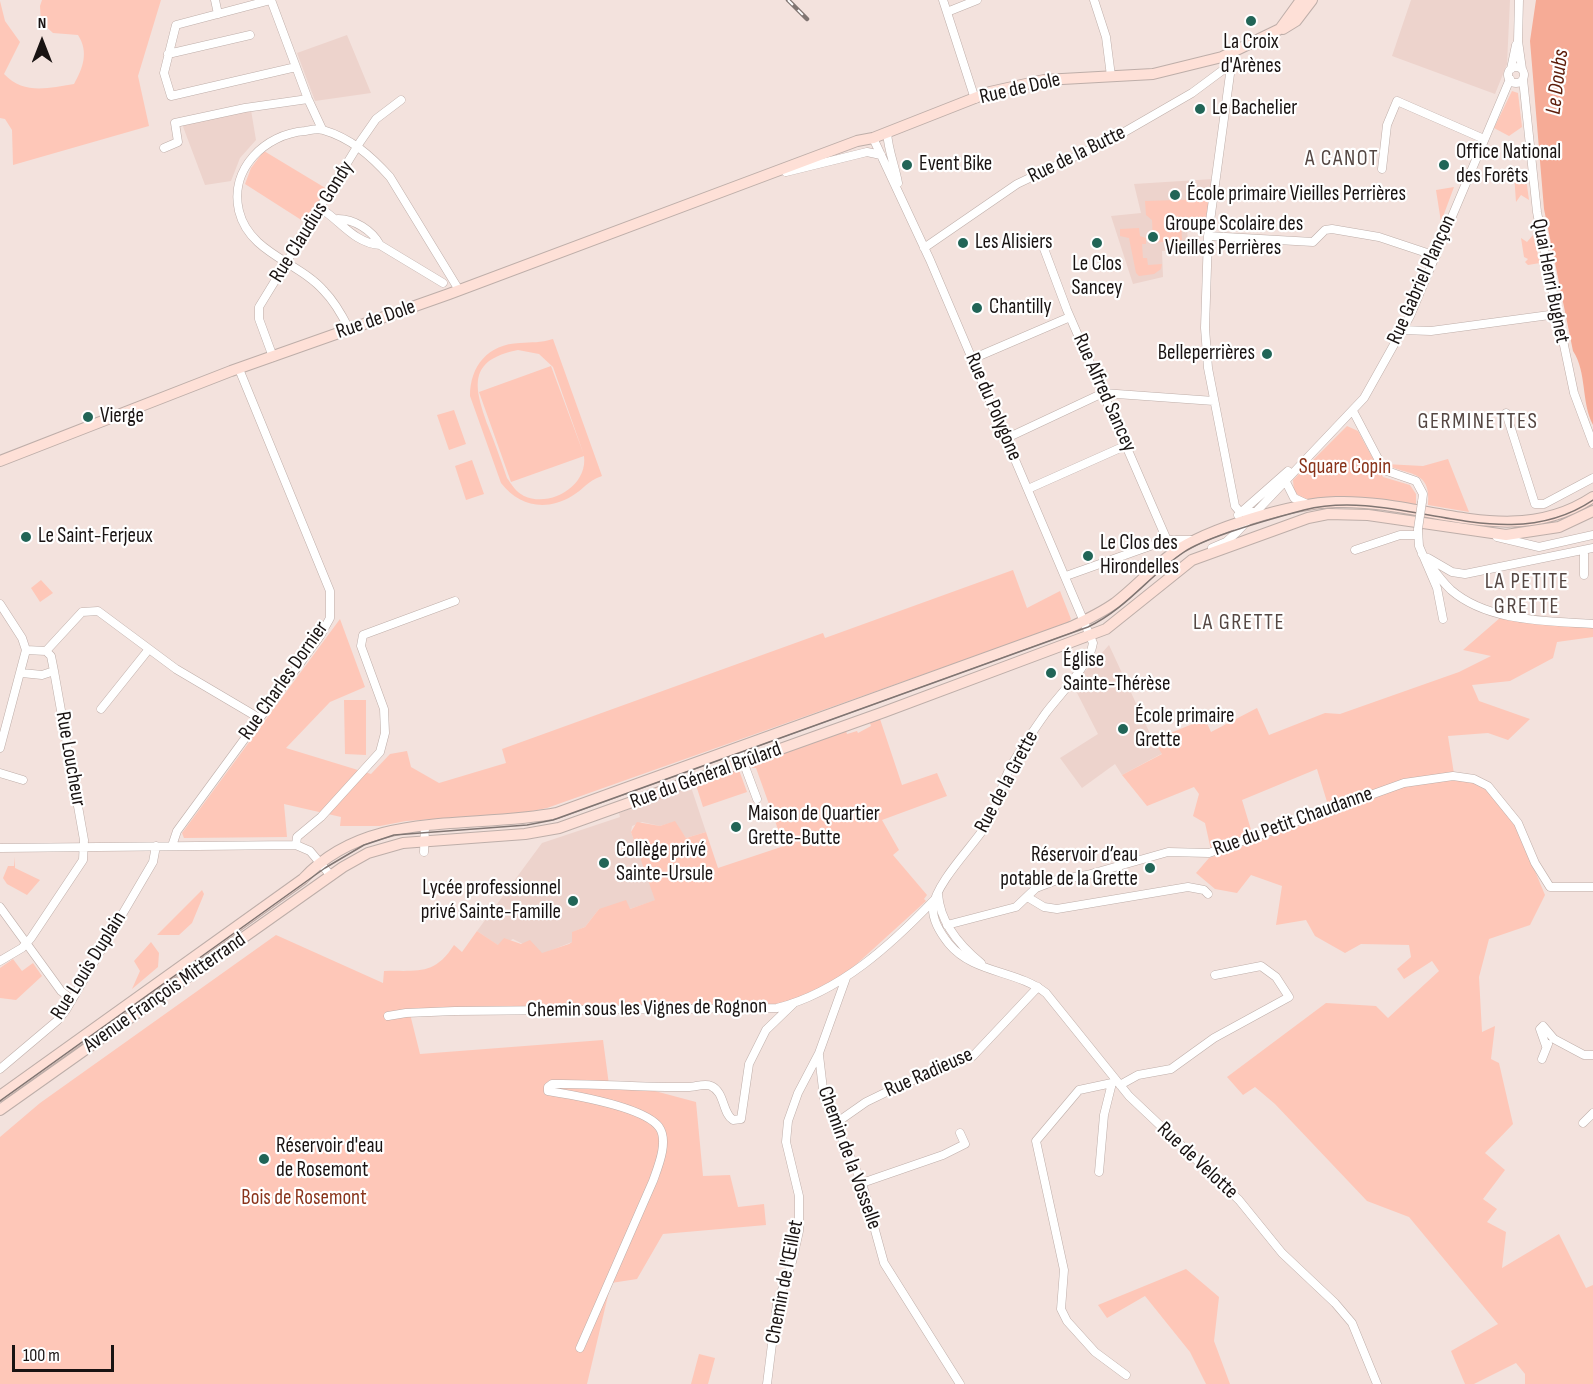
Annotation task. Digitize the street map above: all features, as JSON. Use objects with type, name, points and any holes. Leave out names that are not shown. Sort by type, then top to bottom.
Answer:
[{"type":"main road","name":"Rue de Dole","points":[[1258,40],[1272,30],[1296,0]]},
{"type":"main road","name":"Rue de Dole","points":[[0,461],[239,369],[459,290],[857,141],[873,138],[986,93],[1044,80],[1166,72],[1233,52],[1280,29],[1300,0]]},
{"type":"main road","points":[[1280,29],[1296,21],[1312,0]]},
{"type":"main road","name":"Rue du Général Brûlard","points":[[320,862],[356,840],[374,834],[424,826],[522,820],[557,813],[1085,620],[1113,604],[1164,560],[1194,540],[1232,526],[1243,517],[1308,505],[1352,502],[1486,522],[1512,523],[1547,519],[1593,497]]},
{"type":"main road","points":[[1192,560],[1308,518],[1334,514],[1368,515],[1487,534],[1545,531],[1590,513]]},
{"type":"main road","name":"Rue du Général Brûlard","points":[[331,876],[368,853],[403,843],[425,846],[552,830],[744,763],[1091,636],[1120,620],[1192,560]]},
{"type":"main road","name":"Avenue François Mitterrand","points":[[0,1096],[303,879],[320,862]]},
{"type":"main road","name":"Avenue François Mitterrand","points":[[0,1110],[331,876]]},
{"type":"street","points":[[215,0],[218,14]]},
{"type":"street","points":[[296,67],[171,96],[164,73],[176,24],[271,0],[308,99],[322,129]]},
{"type":"street","points":[[943,0],[975,99]]},
{"type":"street","points":[[947,12],[977,0]]},
{"type":"street","points":[[1094,0],[1106,37],[1111,75]]},
{"type":"street","points":[[1518,41],[1510,79],[1516,82],[1523,79],[1518,41],[1520,0]]},
{"type":"street","points":[[168,54],[250,35]]},
{"type":"street","points":[[1192,560],[1226,542],[1243,517],[1234,503],[1214,401],[1205,328],[1208,236],[1233,52]]},
{"type":"street","name":"Rue de la Butte","points":[[924,248],[1017,184],[1114,138],[1192,93],[1231,64]]},
{"type":"street","points":[[1511,69],[1518,67],[1522,69]]},
{"type":"street","name":"Rue Gabriel Plançon","points":[[1243,517],[1276,481],[1303,459],[1364,398],[1402,330],[1436,256],[1510,79]]},
{"type":"street","name":"Quai Henri Bugnet","points":[[1523,79],[1537,212],[1574,393],[1593,444]]},
{"type":"street","points":[[164,148],[178,142],[175,123],[245,108],[308,99]]},
{"type":"street","name":"Rue Claudius Gondy","points":[[273,357],[259,319],[260,307],[376,119],[401,100]]},
{"type":"street","points":[[1382,169],[1386,126],[1397,101],[1484,139]]},
{"type":"street","points":[[349,329],[341,313],[323,289],[254,238],[246,227],[239,210],[239,182],[254,155],[276,138],[298,131],[322,129],[358,146],[390,177],[459,290]]},
{"type":"street","name":"Rue du Polygone","points":[[887,132],[888,147],[896,166],[900,194]]},
{"type":"street","name":"Rue du Polygone","points":[[873,138],[924,248],[1091,636]]},
{"type":"street","name":"Rue de Dole","points":[[753,180],[867,152],[881,155]]},
{"type":"street","points":[[320,208],[338,219],[352,234],[369,244],[380,245],[443,283]]},
{"type":"street","points":[[1208,236],[1313,242],[1325,230],[1332,229],[1379,237],[1436,256]]},
{"type":"street","name":"Rue Alfred Sancey","points":[[1043,246],[1070,317],[1167,540]]},
{"type":"street","points":[[1402,330],[1431,331],[1557,314]]},
{"type":"street","points":[[972,359],[1070,317]]},
{"type":"street","name":"Rue Charles Dornier","points":[[172,846],[177,831],[328,624],[330,591],[239,369]]},
{"type":"street","points":[[1007,438],[1103,393],[1214,401]]},
{"type":"street","points":[[1353,411],[1384,470],[1416,481],[1423,494],[1417,532],[1422,554],[1437,588],[1443,619]]},
{"type":"street","points":[[1506,413],[1535,504],[1544,504],[1593,478]]},
{"type":"street","points":[[1028,489],[1127,445]]},
{"type":"street","name":"Rue Gabriel Plançon","points":[[1243,517],[1254,512],[1303,459]]},
{"type":"street","points":[[1276,481],[1285,480],[1294,498],[1308,505]]},
{"type":"street","points":[[1355,550],[1400,535],[1417,532]]},
{"type":"street","points":[[1487,534],[1531,547],[1593,535]]},
{"type":"street","points":[[1066,576],[1167,540],[1194,540]]},
{"type":"street","points":[[1422,554],[1452,572],[1465,574],[1593,548]]},
{"type":"street","points":[[1584,550],[1584,575]]},
{"type":"street","points":[[1422,554],[1452,591],[1469,602],[1497,613],[1542,621],[1593,624]]},
{"type":"street","points":[[296,845],[297,837],[321,817],[380,752],[385,733],[384,709],[361,646],[363,635],[455,601]]},
{"type":"street","points":[[0,604],[22,638],[26,650],[22,673],[0,748]]},
{"type":"street","points":[[26,650],[46,651],[82,612],[102,613],[176,669],[259,718]]},
{"type":"street","name":"Rue de la Grette","points":[[937,896],[992,816],[1009,771],[1030,737],[1089,657],[1093,645],[1091,636]]},
{"type":"street","points":[[101,709],[149,649]]},
{"type":"street","name":"Rue Loucheur","points":[[46,651],[52,657],[84,847]]},
{"type":"street","points":[[22,673],[42,675],[54,671]]},
{"type":"street","points":[[738,748],[757,799]]},
{"type":"street","points":[[0,773],[23,780]]},
{"type":"street","name":"Rue du Petit Chaudanne","points":[[947,925],[1016,907],[1029,898],[1036,888],[1057,880],[1087,875],[1168,852],[1209,853],[1404,783],[1453,776],[1474,779],[1488,786],[1518,823],[1535,863],[1550,887],[1593,887]]},
{"type":"street","points":[[424,826],[425,846]]},
{"type":"street","points":[[0,848],[296,845],[310,850],[331,876]]},
{"type":"street","name":"Rue Louis Duplain","points":[[0,1069],[58,1020],[153,862],[156,846]]},
{"type":"street","points":[[0,961],[26,944],[83,860],[84,847]]},
{"type":"street","points":[[1029,898],[1044,907],[1057,909],[1188,887],[1204,890],[1208,894]]},
{"type":"street","points":[[936,922],[933,910],[937,896]]},
{"type":"street","name":"Chemin sous les Vignes de Rognon","points":[[388,1016],[406,1012],[622,1011],[658,1007],[767,1009],[793,1004],[846,978],[914,920],[937,896]]},
{"type":"street","name":"Rue de Velotte","points":[[937,896],[947,925],[957,941],[987,968]]},
{"type":"street","points":[[0,908],[61,992],[71,999]]},
{"type":"street","points":[[914,920],[924,918],[936,922]]},
{"type":"street","name":"Rue de Velotte","points":[[936,922],[952,947],[969,961],[1038,987],[1116,1083],[1180,1147],[1239,1200],[1282,1253],[1335,1302],[1352,1323],[1377,1384]]},
{"type":"street","points":[[1126,1375],[1095,1352],[1067,1321],[1061,1309],[1064,1270],[1036,1141],[1079,1090],[1171,1069],[1214,1038],[1289,997],[1276,977],[1261,966],[1215,975]]},
{"type":"street","name":"Chemin de l'Œillet","points":[[767,1384],[777,1304],[792,1262],[799,1231],[799,1196],[786,1142],[788,1121],[798,1093],[819,1053],[846,978]]},
{"type":"street","name":"Rue Radieuse","points":[[836,1123],[866,1102],[903,1084],[973,1056],[1038,987]]},
{"type":"street","points":[[580,1348],[658,1167],[663,1137],[658,1126],[632,1110],[548,1091],[548,1087],[552,1084],[598,1084],[687,1088],[707,1084],[718,1091],[727,1117],[733,1120],[741,1119],[749,1064],[766,1030],[793,1004]]},
{"type":"street","points":[[1546,1046],[1542,1039],[1541,1027],[1546,1027],[1554,1039],[1584,1055],[1593,1055]]},
{"type":"street","points":[[1542,1059],[1546,1046],[1554,1039]]},
{"type":"street","name":"Chemin de la Vosselle","points":[[819,1053],[824,1098],[862,1183],[884,1263],[960,1384]]},
{"type":"street","points":[[1099,1172],[1104,1115],[1116,1083]]},
{"type":"street","points":[[1583,1123],[1593,1113]]},
{"type":"street","points":[[862,1183],[965,1144],[960,1133]]},
{"type":"shaded area","points":[[1411,0],[1510,0],[1507,64],[1495,94],[1392,56]]},
{"type":"shaded area","points":[[347,35],[371,93],[315,101],[297,53]]},
{"type":"shaded area","points":[[251,110],[256,140],[240,158],[231,181],[205,185],[182,124]]},
{"type":"shaded area","name":"Groupe Scolaire des Vieilles Perrières","points":[[1213,179],[1205,224],[1187,224],[1188,250],[1162,251],[1163,277],[1133,284],[1111,216],[1141,213],[1134,184]]},
{"type":"shaded area","points":[[1109,645],[1153,740],[1163,753],[1122,775],[1115,764],[1082,788],[1060,758],[1098,734],[1076,691],[1081,689],[1080,677]]},
{"type":"shaded area","points":[[691,787],[706,832],[686,838],[674,822],[660,826],[642,822],[632,826],[631,832],[656,900],[630,909],[599,909],[585,927],[573,932],[572,942],[542,954],[513,939],[499,946],[477,931],[542,843],[620,817],[619,813]]},
{"type":"green space","points":[[42,0],[161,0],[138,76],[149,126],[13,165],[12,130],[5,119],[0,118],[0,1],[5,21],[20,42],[4,74],[12,81],[37,88],[74,84],[84,60],[83,48],[78,35],[53,33],[41,22]]},
{"type":"green space","points":[[1512,91],[1518,93],[1522,127],[1509,136],[1494,128]]},
{"type":"green space","points":[[264,151],[327,189],[306,223],[245,184],[251,168]]},
{"type":"green space","points":[[1525,171],[1529,200],[1521,195],[1516,202],[1514,174]]},
{"type":"green space","points":[[1454,187],[1441,222],[1436,190]]},
{"type":"green space","points":[[1209,199],[1206,218],[1181,219],[1182,240],[1153,243],[1152,220],[1146,215],[1145,201]]},
{"type":"green space","points":[[1139,228],[1140,236],[1146,238],[1146,244],[1142,244],[1143,258],[1147,258],[1148,265],[1162,264],[1161,269],[1154,274],[1139,276],[1136,273],[1129,238],[1120,236],[1120,229]]},
{"type":"green space","points":[[1533,235],[1540,263],[1528,265],[1525,262],[1528,259],[1524,257],[1521,238],[1527,242]]},
{"type":"green space","points":[[553,339],[602,476],[562,501],[542,505],[516,497],[501,483],[470,396],[473,375],[477,366],[490,352],[509,344]],"holes":[[[518,350],[539,354],[553,367],[584,455],[551,366],[479,392],[511,482],[584,456],[584,467],[574,485],[555,497],[545,499],[524,496],[507,478],[483,412],[480,399],[478,387],[482,368],[501,355]]]},
{"type":"green space","points":[[454,410],[466,444],[449,450],[437,415]]},
{"type":"green space","name":"Square Copin","points":[[1347,426],[1358,431],[1383,477],[1410,485],[1416,494],[1416,507],[1359,498],[1304,499],[1294,492],[1293,480]]},
{"type":"green space","points":[[1448,459],[1469,512],[1428,505],[1428,493],[1422,479],[1385,464],[1423,466]]},
{"type":"green space","points":[[472,460],[484,494],[466,500],[455,466]]},
{"type":"green space","points":[[1013,570],[1027,608],[1060,591],[1071,619],[1068,623],[547,808],[522,813],[406,821],[380,826],[340,826],[341,817],[284,804],[287,837],[184,838],[182,833],[340,619],[365,687],[330,702],[286,748],[371,774],[390,754],[407,751],[411,767],[439,783],[506,763],[502,749],[823,633],[825,638]]},
{"type":"green space","points":[[41,580],[53,593],[40,602],[31,588]]},
{"type":"green space","points":[[1501,617],[1593,628],[1593,637],[1557,642],[1553,658],[1510,681],[1472,685],[1479,701],[1530,719],[1508,740],[1488,733],[1448,736],[1455,780],[1485,785],[1517,828],[1545,895],[1530,925],[1489,939],[1479,977],[1482,1032],[1495,1026],[1491,1059],[1499,1063],[1513,1124],[1485,1153],[1505,1170],[1483,1199],[1497,1209],[1487,1222],[1506,1232],[1502,1268],[1559,1234],[1586,1288],[1593,1285],[1593,1384],[1525,1384],[1525,1374],[1516,1363],[1474,1384],[1465,1384],[1451,1351],[1498,1324],[1409,1217],[1367,1201],[1275,1104],[1255,1087],[1243,1095],[1227,1077],[1326,1003],[1376,1006],[1388,1018],[1439,971],[1432,961],[1404,979],[1397,969],[1411,957],[1409,945],[1361,944],[1345,953],[1315,936],[1306,920],[1276,925],[1282,886],[1251,875],[1237,893],[1215,889],[1196,873],[1209,858],[1331,815],[1317,769],[1242,800],[1252,833],[1211,850],[1205,823],[1193,816],[1199,794],[1194,787],[1147,806],[1122,775],[1162,754],[1153,740],[1205,719],[1211,732],[1257,708],[1269,735],[1325,713],[1340,714],[1459,672],[1491,656],[1463,650]]},
{"type":"green space","points":[[344,700],[366,700],[366,755],[345,754]]},
{"type":"green space","name":"Bois de Rosemont","points":[[880,719],[902,785],[937,773],[947,796],[882,820],[899,850],[893,855],[927,895],[924,899],[926,901],[850,970],[829,984],[797,1000],[766,1006],[686,1007],[662,1003],[622,1008],[409,1010],[420,1054],[603,1040],[609,1085],[651,1090],[696,1102],[703,1176],[730,1175],[738,1207],[764,1204],[766,1225],[663,1234],[637,1279],[611,1283],[587,1384],[0,1384],[0,1137],[40,1103],[276,935],[383,983],[384,971],[416,971],[432,967],[447,955],[454,945],[462,952],[477,931],[498,945],[504,938],[521,944],[530,940],[542,953],[572,942],[572,932],[585,927],[599,909],[626,900],[630,909],[655,900],[631,832],[637,822],[660,826],[675,821],[686,838],[706,832],[718,868],[784,846],[756,768],[752,768],[752,765],[846,731],[847,734],[857,731],[858,733],[871,726],[870,723]]},
{"type":"green space","points":[[739,770],[747,792],[703,807],[696,785]]},
{"type":"green space","points":[[15,857],[15,868],[40,880],[27,895],[7,884],[3,878],[8,866],[14,866]]},
{"type":"green space","points":[[202,890],[204,894],[192,923],[179,935],[157,935]]},
{"type":"green space","points":[[151,942],[159,953],[158,967],[132,989],[140,971],[134,961]]},
{"type":"green space","points":[[13,959],[22,971],[33,963],[42,976],[16,1000],[0,998],[0,968]]},
{"type":"green space","points":[[1186,1269],[1219,1297],[1214,1341],[1230,1384],[1206,1384],[1190,1352],[1145,1296],[1107,1318],[1098,1305]]},
{"type":"green space","points":[[699,1354],[715,1358],[708,1384],[691,1384]]},
{"type":"water","name":"Le Doubs","points":[[1536,0],[1593,0],[1593,425],[1589,416],[1580,368],[1573,351],[1544,209],[1530,41]]},
{"type":"tram line","points":[[0,1101],[325,868],[364,845],[394,835],[527,825],[553,820],[1088,627],[1114,611],[1172,561],[1195,546],[1225,534],[1304,510],[1340,505],[1377,507],[1487,524],[1523,524],[1558,517],[1593,500]]},
{"type":"railway","points":[[788,0],[807,19]]},
{"type":"place","name":"La Croix d'Arènes","points":[[1251,21]]},
{"type":"place","name":"Le Bachelier","points":[[1200,109]]},
{"type":"place","name":"Event Bike","points":[[907,165]]},
{"type":"place","name":"Office National des Forêts","points":[[1444,165]]},
{"type":"place","name":"École primaire Vieilles Perrières","points":[[1175,195]]},
{"type":"place","name":"Groupe Scolaire des Vieilles Perrières","points":[[1153,237]]},
{"type":"place","name":"Les Alisiers","points":[[963,243]]},
{"type":"place","name":"Le Clos Sancey","points":[[1097,243]]},
{"type":"place","name":"Chantilly","points":[[977,308]]},
{"type":"place","name":"Belleperrières","points":[[1267,354]]},
{"type":"place","name":"Vierge","points":[[88,417]]},
{"type":"place","name":"Le Saint-Ferjeux","points":[[26,537]]},
{"type":"place","name":"Le Clos des Hirondelles","points":[[1088,556]]},
{"type":"place","name":"Église Sainte-Thérèse","points":[[1051,673]]},
{"type":"place","name":"École primaire Grette","points":[[1123,729]]},
{"type":"place","name":"Maison de Quartier Grette-Butte","points":[[736,827]]},
{"type":"place","name":"Collège privé Sainte-Ursule","points":[[604,863]]},
{"type":"place","name":"Réservoir d’eau potable de la Grette","points":[[1150,868]]},
{"type":"place","name":"Lycée professionnel privé Sainte-Famille","points":[[573,901]]},
{"type":"place","name":"Réservoir d'eau de Rosemont","points":[[264,1159]]},
{"type":"district","name":"A CANOT","points":[[1342,159]]},
{"type":"district","name":"GERMINETTES","points":[[1478,422]]},
{"type":"district","name":"LA PETITE GRETTE","points":[[1527,594]]},
{"type":"district","name":"LA GRETTE","points":[[1239,623]]}]
